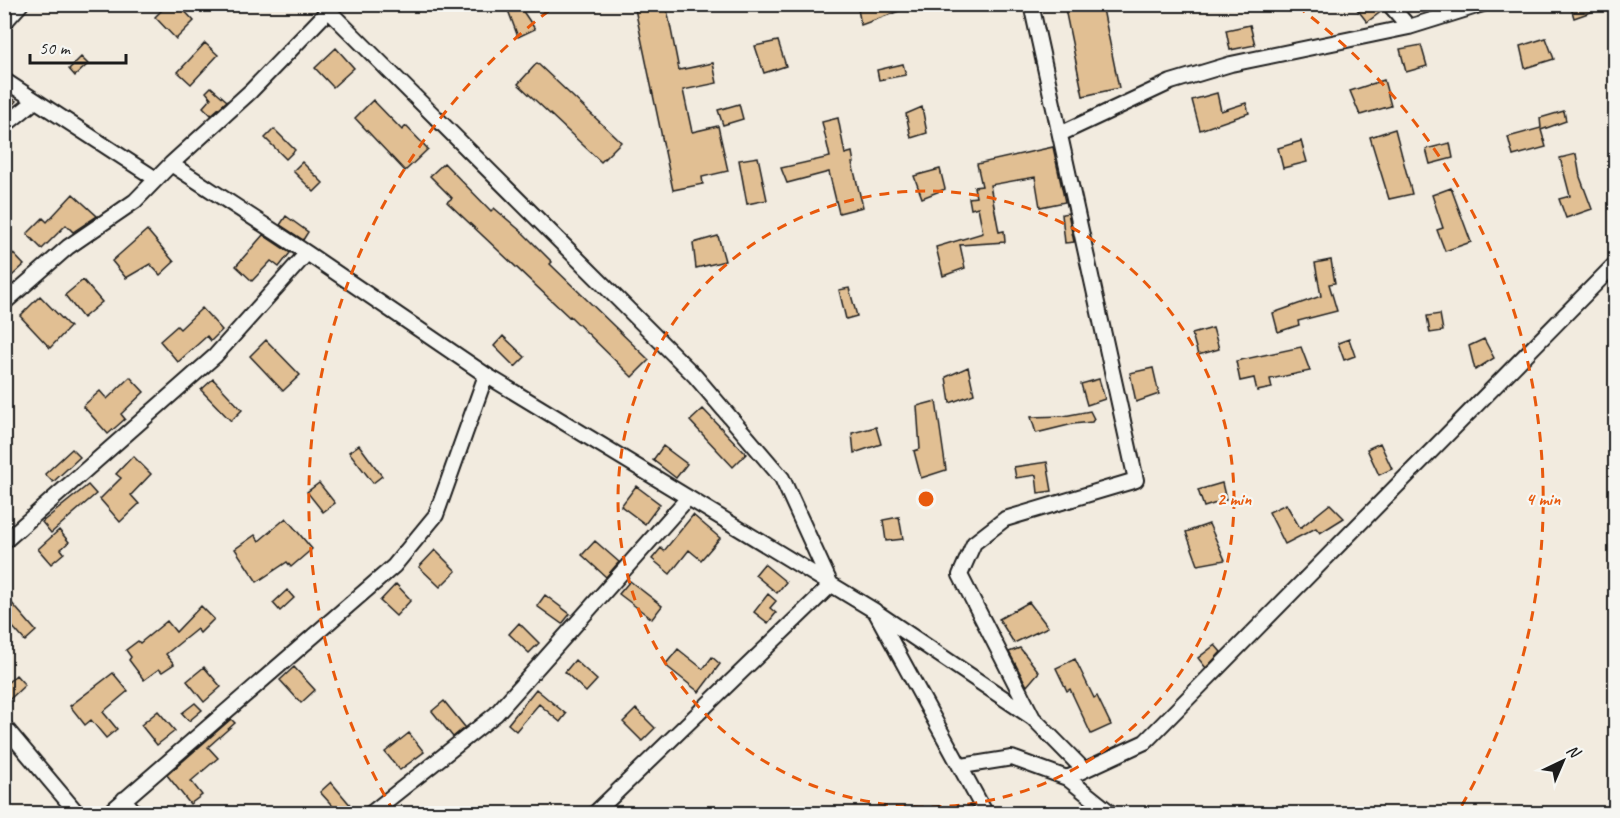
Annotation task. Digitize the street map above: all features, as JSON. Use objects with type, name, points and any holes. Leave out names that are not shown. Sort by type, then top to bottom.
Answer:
[{"type":"street","points":[[4,22],[21,4]]},
{"type":"street","points":[[1031,4],[1137,480],[1005,519],[974,543],[960,574],[1033,718]]},
{"type":"street","points":[[1389,4],[1409,27]]},
{"type":"street","points":[[1060,134],[1171,82],[1231,64],[1409,27],[1483,4]]},
{"type":"street","points":[[4,303],[68,247],[135,201],[171,164],[250,91],[325,7],[702,385],[783,478],[831,585]]},
{"type":"street","points":[[4,80],[156,179]]},
{"type":"street","points":[[4,126],[35,101]]},
{"type":"street","points":[[171,164],[307,252],[486,375],[875,611],[1033,718],[1084,770]]},
{"type":"street","points":[[4,542],[215,356],[307,252]]},
{"type":"street","points":[[1067,778],[1145,742],[1616,263]]},
{"type":"street","points":[[108,813],[394,566],[436,514],[486,375]]},
{"type":"street","points":[[370,813],[496,714],[687,499]]},
{"type":"street","points":[[594,813],[831,585]]},
{"type":"street","points":[[875,611],[986,813]]},
{"type":"street","points":[[4,726],[78,813]]},
{"type":"street","points":[[962,766],[1012,758],[1067,778],[1112,813]]},
{"type":"street","points":[[124,799],[136,813]]},
{"type":"building","points":[[168,4],[178,4],[194,21],[176,39],[155,17]]},
{"type":"building","points":[[518,4],[535,29],[518,37],[508,10]]},
{"type":"building","points":[[634,4],[666,4],[679,70],[713,63],[717,83],[683,90],[692,132],[718,126],[728,171],[702,177],[703,184],[673,190]]},
{"type":"building","points":[[857,4],[913,4],[913,6],[861,25]]},
{"type":"building","points":[[1064,4],[1102,4],[1119,88],[1083,96]]},
{"type":"building","points":[[1353,4],[1376,4],[1382,11],[1367,22]]},
{"type":"building","points":[[1570,4],[1608,4],[1608,6],[1574,18]]},
{"type":"building","points":[[1250,25],[1255,45],[1230,50],[1226,30]]},
{"type":"building","points":[[1546,38],[1554,59],[1525,68],[1520,46]]},
{"type":"building","points":[[778,41],[786,66],[764,73],[755,46]]},
{"type":"building","points":[[205,43],[218,55],[191,84],[178,72]]},
{"type":"building","points":[[1421,45],[1427,66],[1406,72],[1400,49]]},
{"type":"building","points":[[336,48],[354,68],[333,87],[315,68]]},
{"type":"building","points":[[81,57],[88,64],[75,76],[69,69]]},
{"type":"building","points":[[537,63],[621,142],[601,162],[518,84]]},
{"type":"building","points":[[903,64],[906,75],[879,80],[877,70]]},
{"type":"building","points":[[1384,80],[1391,106],[1360,115],[1350,91]]},
{"type":"building","points":[[211,87],[227,101],[211,115],[203,107],[211,98],[206,92]]},
{"type":"building","points":[[4,93],[16,101],[4,114]]},
{"type":"building","points":[[1217,93],[1221,111],[1246,103],[1249,113],[1200,130],[1192,100]]},
{"type":"building","points":[[373,100],[402,130],[406,126],[428,149],[405,171],[355,118]]},
{"type":"building","points":[[739,104],[743,119],[723,125],[718,110]]},
{"type":"building","points":[[922,107],[927,133],[911,138],[906,114]]},
{"type":"building","points":[[1564,111],[1566,121],[1541,130],[1546,147],[1513,156],[1508,137],[1541,128],[1540,118]]},
{"type":"building","points":[[838,118],[845,154],[852,152],[854,163],[852,163],[863,207],[839,213],[829,172],[787,183],[781,168],[830,157],[822,122]]},
{"type":"building","points":[[274,129],[295,150],[286,159],[265,138]]},
{"type":"building","points":[[1395,129],[1412,194],[1389,199],[1370,137]]},
{"type":"building","points":[[1301,141],[1307,162],[1283,168],[1278,148]]},
{"type":"building","points":[[1450,143],[1453,158],[1430,164],[1426,149]]},
{"type":"building","points":[[1053,147],[1065,202],[1040,207],[1035,177],[990,185],[999,232],[1004,231],[1005,242],[960,245],[965,268],[943,276],[936,247],[983,233],[978,207],[971,209],[969,198],[976,197],[974,187],[982,186],[977,164]]},
{"type":"building","points":[[1576,154],[1580,177],[1592,209],[1566,218],[1559,199],[1570,196],[1560,158]]},
{"type":"building","points":[[758,157],[767,200],[747,204],[739,160]]},
{"type":"building","points":[[302,162],[323,183],[314,192],[293,171]]},
{"type":"building","points":[[444,163],[491,211],[494,208],[523,233],[552,262],[550,264],[649,360],[632,377],[447,202],[452,198],[430,176]]},
{"type":"building","points":[[940,169],[945,189],[922,198],[914,176]]},
{"type":"building","points":[[1451,188],[1471,242],[1445,251],[1437,230],[1443,228],[1432,195]]},
{"type":"building","points":[[73,194],[97,216],[73,232],[66,225],[42,249],[27,234],[43,218],[47,222]]},
{"type":"building","points":[[1068,213],[1074,242],[1065,243],[1062,214]]},
{"type":"building","points":[[286,216],[308,232],[303,240],[280,225]]},
{"type":"building","points":[[147,230],[174,262],[160,275],[150,264],[126,278],[112,261]]},
{"type":"building","points":[[263,235],[290,253],[279,267],[271,261],[252,281],[236,266]]},
{"type":"building","points":[[718,236],[725,261],[696,268],[693,243]]},
{"type":"building","points":[[4,244],[24,265],[4,283]]},
{"type":"building","points":[[1331,260],[1335,283],[1329,284],[1337,311],[1298,321],[1299,325],[1278,332],[1273,313],[1321,296],[1315,263]]},
{"type":"building","points":[[83,280],[102,302],[83,318],[65,295]]},
{"type":"building","points":[[849,288],[857,316],[846,319],[839,290]]},
{"type":"building","points":[[40,296],[70,327],[50,348],[20,316]]},
{"type":"building","points":[[202,308],[222,330],[211,341],[207,336],[178,362],[160,341],[177,326],[180,329]]},
{"type":"building","points":[[1440,314],[1443,331],[1430,333],[1427,316]]},
{"type":"building","points":[[1213,328],[1219,349],[1198,355],[1192,334]]},
{"type":"building","points":[[503,336],[525,357],[515,367],[494,346]]},
{"type":"building","points":[[1349,339],[1355,356],[1344,360],[1338,343]]},
{"type":"building","points":[[1484,339],[1494,358],[1475,370],[1469,346]]},
{"type":"building","points":[[266,340],[300,375],[283,391],[250,356]]},
{"type":"building","points":[[1301,347],[1310,371],[1270,379],[1272,388],[1257,391],[1254,378],[1240,381],[1236,361]]},
{"type":"building","points":[[968,367],[974,394],[950,403],[946,377]]},
{"type":"building","points":[[1153,368],[1159,394],[1136,402],[1130,373]]},
{"type":"building","points":[[130,377],[144,392],[121,414],[125,419],[108,434],[83,406],[100,391],[107,399]]},
{"type":"building","points":[[213,379],[242,410],[231,421],[201,390]]},
{"type":"building","points":[[1099,379],[1105,399],[1087,405],[1081,384]]},
{"type":"building","points":[[936,401],[946,470],[921,478],[914,451],[920,449],[917,406]]},
{"type":"building","points":[[703,409],[746,454],[733,467],[690,421]]},
{"type":"building","points":[[1090,411],[1094,419],[1092,422],[1036,433],[1031,417],[1064,416]]},
{"type":"building","points":[[876,427],[881,444],[854,453],[852,433]]},
{"type":"building","points":[[1380,443],[1392,469],[1379,475],[1367,449]]},
{"type":"building","points":[[359,445],[382,476],[373,483],[349,452]]},
{"type":"building","points":[[663,446],[687,464],[676,478],[653,460]]},
{"type":"building","points":[[72,449],[80,457],[53,482],[45,474]]},
{"type":"building","points":[[133,456],[151,474],[131,495],[139,504],[120,522],[100,499],[121,478],[116,474]]},
{"type":"building","points":[[1047,462],[1052,491],[1038,493],[1036,475],[1016,478],[1014,467]]},
{"type":"building","points":[[319,483],[335,503],[323,512],[307,492]]},
{"type":"building","points":[[1222,483],[1226,500],[1204,507],[1198,490]]},
{"type":"building","points":[[88,485],[96,494],[51,533],[42,522]]},
{"type":"building","points":[[636,486],[660,504],[645,524],[621,506]]},
{"type":"building","points":[[1286,504],[1300,528],[1330,504],[1344,518],[1320,533],[1316,528],[1285,544],[1269,512]]},
{"type":"building","points":[[693,515],[720,538],[701,560],[689,550],[670,574],[652,559],[661,548],[664,551]]},
{"type":"building","points":[[899,517],[903,539],[886,541],[883,520]]},
{"type":"building","points":[[286,518],[312,549],[291,567],[287,562],[257,582],[235,549],[255,535],[259,541]]},
{"type":"building","points":[[1209,524],[1225,560],[1198,565],[1186,532]]},
{"type":"building","points":[[59,530],[69,542],[61,549],[64,553],[51,564],[38,549]]},
{"type":"building","points":[[595,541],[619,562],[606,577],[582,555]]},
{"type":"building","points":[[435,550],[456,571],[440,587],[419,567]]},
{"type":"building","points":[[764,564],[786,582],[777,593],[755,575]]},
{"type":"building","points":[[630,581],[662,606],[652,619],[619,594]]},
{"type":"building","points":[[396,584],[411,600],[396,616],[380,601]]},
{"type":"building","points":[[287,590],[294,598],[280,611],[273,603]]},
{"type":"building","points":[[4,594],[36,631],[25,641],[4,617]]},
{"type":"building","points":[[768,594],[776,601],[770,608],[776,613],[768,623],[754,612]]},
{"type":"building","points":[[545,595],[570,614],[562,624],[537,606]]},
{"type":"building","points":[[1029,602],[1048,627],[1014,643],[999,619]]},
{"type":"building","points":[[201,606],[214,619],[200,633],[197,629],[166,654],[174,664],[162,672],[159,669],[144,680],[129,660],[131,657],[126,650],[138,641],[140,643],[167,621],[176,632]]},
{"type":"building","points":[[519,623],[539,643],[529,653],[509,634]]},
{"type":"building","points":[[1215,645],[1221,652],[1206,668],[1198,658]]},
{"type":"building","points":[[1020,648],[1039,672],[1027,686],[1009,652]]},
{"type":"building","points":[[678,649],[703,669],[712,657],[720,664],[699,692],[665,665]]},
{"type":"building","points":[[1075,659],[1094,698],[1097,696],[1111,725],[1091,734],[1070,689],[1067,691],[1056,668]]},
{"type":"building","points":[[575,660],[597,680],[586,692],[565,672]]},
{"type":"building","points":[[204,667],[221,687],[204,702],[187,681]]},
{"type":"building","points":[[294,667],[315,690],[301,703],[280,680]]},
{"type":"building","points":[[113,673],[128,691],[103,712],[117,729],[106,738],[91,720],[85,725],[70,706]]},
{"type":"building","points":[[16,675],[25,685],[9,700],[4,695],[4,686]]},
{"type":"building","points":[[536,689],[566,714],[560,722],[539,704],[516,731],[508,724]]},
{"type":"building","points":[[444,701],[465,727],[453,737],[432,711]]},
{"type":"building","points":[[195,703],[202,710],[189,721],[182,713]]},
{"type":"building","points":[[636,709],[655,728],[642,741],[623,722]]},
{"type":"building","points":[[158,711],[175,731],[157,745],[141,725]]},
{"type":"building","points":[[231,719],[235,723],[208,747],[218,758],[191,781],[202,795],[190,804],[167,775]]},
{"type":"building","points":[[409,733],[424,752],[400,770],[385,752]]},
{"type":"building","points":[[331,782],[357,813],[339,813],[320,792]]}]
